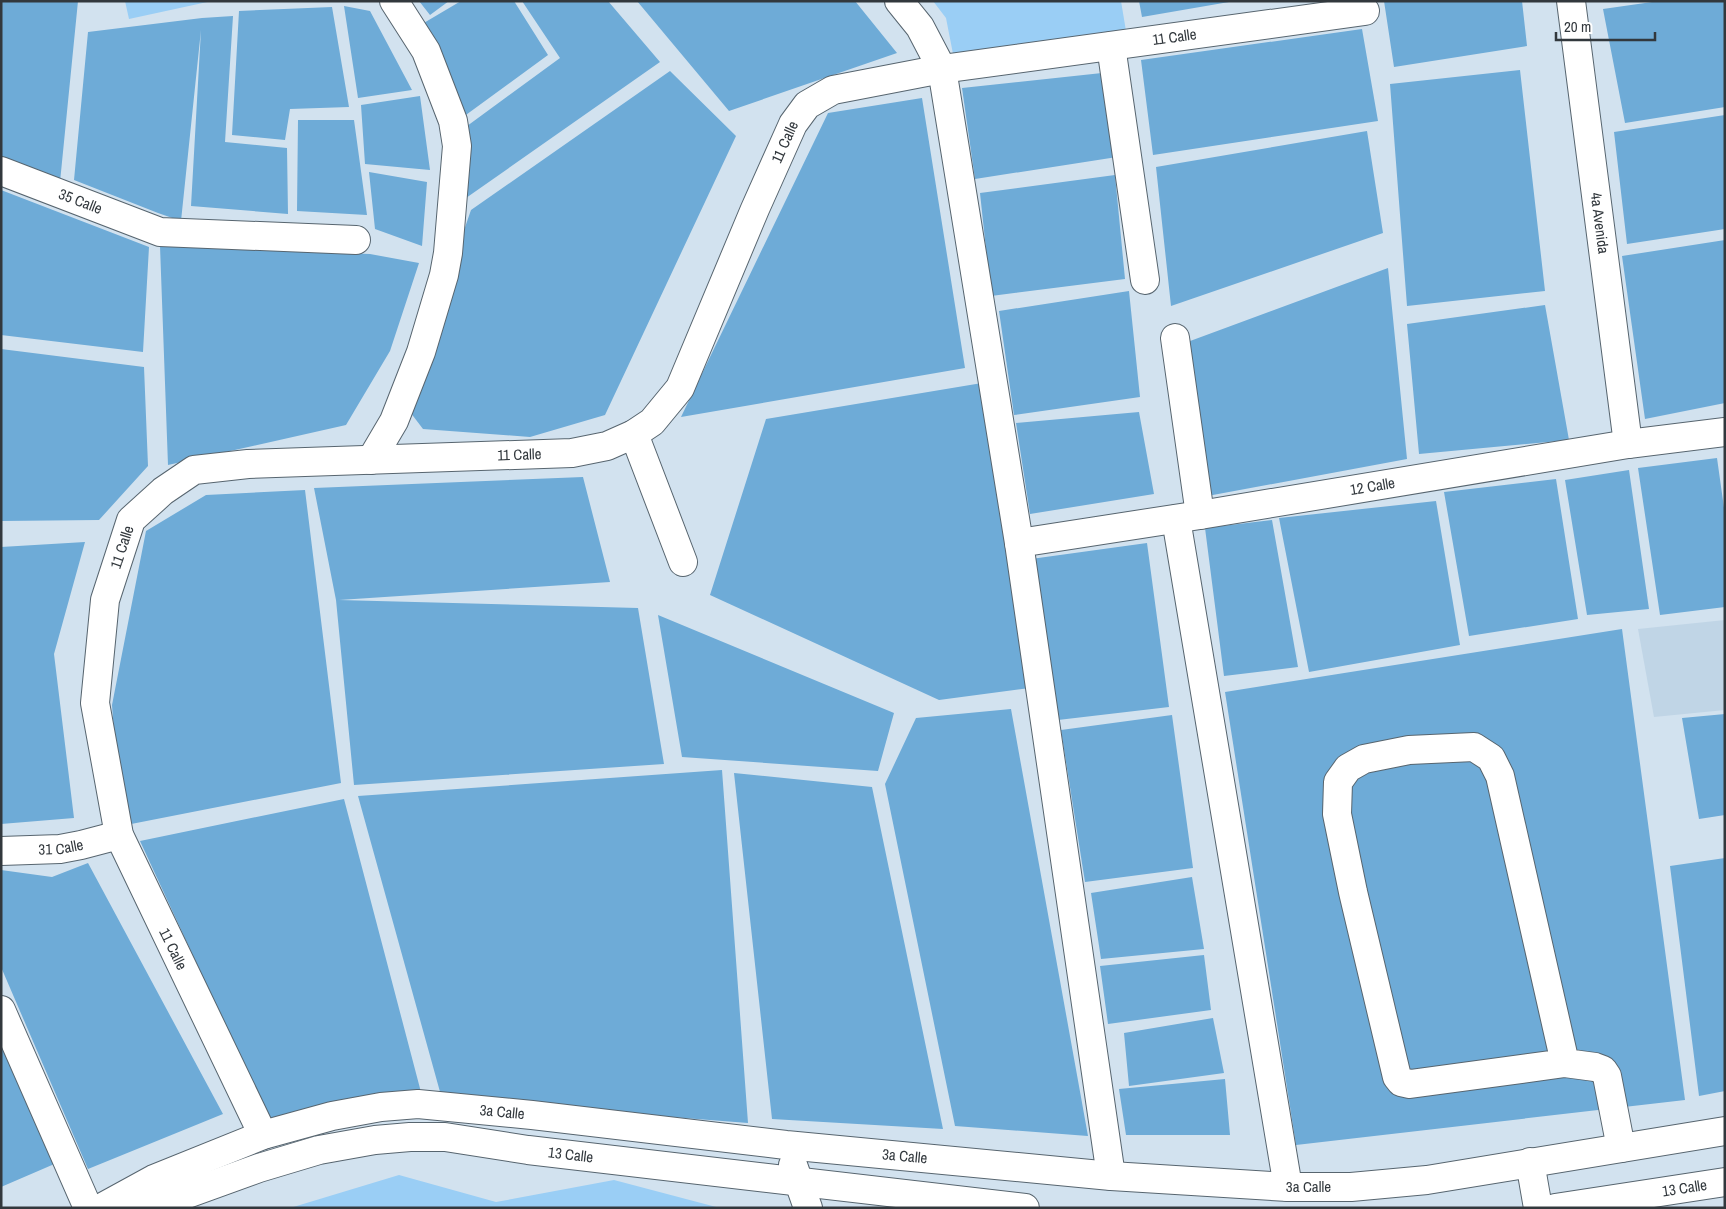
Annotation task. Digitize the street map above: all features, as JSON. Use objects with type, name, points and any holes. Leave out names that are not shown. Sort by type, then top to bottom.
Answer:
[{"type":"street","points":[[371,460],[394,421],[421,352],[444,275],[448,253],[457,146],[453,121],[426,51],[394,1]]},
{"type":"street","points":[[899,1],[920,27],[942,68],[1019,543],[1111,1176]]},
{"type":"street","name":"4a Avenida","points":[[1571,1],[1628,444]]},
{"type":"street","name":"11 Calle","points":[[263,1135],[119,835],[95,703],[105,600],[131,520],[163,491],[194,470],[248,464],[572,453],[607,446],[634,434],[652,422],[680,388],[793,124],[807,105],[833,90],[942,68],[1365,12]]},
{"type":"street","points":[[1111,46],[1145,280]]},
{"type":"street","name":"35 Calle","points":[[1,171],[160,232],[356,240]]},
{"type":"street","points":[[1175,338],[1188,517],[1288,1187]]},
{"type":"street","name":"12 Calle","points":[[1019,543],[1628,444],[1725,432]]},
{"type":"street","points":[[634,434],[683,562]]},
{"type":"street","points":[[1565,1063],[1500,776],[1491,758],[1474,747],[1409,750],[1364,759],[1348,768],[1338,782],[1337,814],[1396,1077],[1401,1082],[1410,1084],[1565,1063],[1595,1067],[1603,1070],[1607,1076],[1621,1148]]},
{"type":"street","name":"31 Calle","points":[[1,851],[60,849],[119,835]]},
{"type":"street","points":[[1,1010],[88,1208]]},
{"type":"street","name":"3a Calle","points":[[101,1208],[154,1178],[263,1135],[332,1116],[381,1107],[418,1104],[532,1115],[786,1145],[1111,1176],[1288,1187],[1351,1187],[1426,1180],[1725,1131]]},
{"type":"street","points":[[528,1150],[532,1115]]},
{"type":"street","name":"13 Calle","points":[[126,1208],[165,1202],[259,1168],[319,1150],[410,1136],[446,1137],[528,1150],[798,1180],[924,1202],[1025,1208]]},
{"type":"street","points":[[786,1145],[808,1208]]},
{"type":"street","points":[[1530,1162],[1538,1208]]},
{"type":"street","name":"13 Calle","points":[[1555,1208],[1725,1182]]},
{"type":"shaded area","points":[[125,1],[212,1],[129,19]]},
{"type":"shaded area","points":[[933,1],[1121,1],[1126,31],[954,59],[946,18]]},
{"type":"shaded area","points":[[1725,620],[1725,710],[1654,717],[1638,629]]},
{"type":"shaded area","points":[[399,1175],[496,1202],[614,1180],[720,1208],[290,1208]]},
{"type":"building","points":[[1,1],[78,1],[60,182],[1,159]]},
{"type":"building","points":[[419,1],[449,1],[430,15]]},
{"type":"building","points":[[461,1],[514,1],[548,55],[459,120],[417,27]]},
{"type":"building","points":[[522,1],[608,1],[660,62],[466,198],[463,129],[560,58]]},
{"type":"building","points":[[637,1],[855,1],[897,53],[729,111]]},
{"type":"building","points":[[1139,1],[1229,1],[1229,2],[1142,17]]},
{"type":"building","points":[[1384,1],[1522,1],[1527,46],[1394,67]]},
{"type":"building","points":[[1659,1],[1725,1],[1725,107],[1625,123],[1603,9]]},
{"type":"building","points":[[344,6],[370,11],[412,90],[358,98]]},
{"type":"building","points":[[332,7],[349,107],[290,109],[285,140],[232,135],[239,11]]},
{"type":"building","points":[[233,16],[225,142],[287,148],[288,214],[191,206],[201,30],[181,221],[74,180],[88,32]]},
{"type":"building","points":[[1362,29],[1378,121],[1153,155],[1141,60]]},
{"type":"building","points":[[1520,70],[1545,291],[1407,306],[1390,84]]},
{"type":"building","points":[[670,71],[736,136],[605,415],[530,437],[423,429],[404,404],[471,210]]},
{"type":"building","points":[[1102,73],[1117,157],[975,179],[962,88]]},
{"type":"building","points":[[420,96],[430,170],[365,164],[361,105]]},
{"type":"building","points":[[922,98],[965,368],[681,417],[828,113]]},
{"type":"building","points":[[1725,115],[1725,229],[1627,244],[1614,132]]},
{"type":"building","points":[[298,120],[354,120],[367,215],[297,211]]},
{"type":"building","points":[[1367,131],[1383,233],[1171,306],[1156,167]]},
{"type":"building","points":[[369,172],[427,182],[422,246],[375,229]]},
{"type":"building","points":[[1115,175],[1125,279],[991,296],[980,193]]},
{"type":"building","points":[[1,190],[149,247],[143,352],[1,335]]},
{"type":"building","points":[[1725,240],[1725,403],[1645,419],[1622,256]]},
{"type":"building","points":[[160,246],[370,254],[419,263],[390,351],[346,425],[168,465]]},
{"type":"building","points":[[1388,268],[1407,459],[1202,497],[1182,344]]},
{"type":"building","points":[[1129,291],[1140,397],[1014,415],[999,311]]},
{"type":"building","points":[[1545,305],[1569,440],[1419,454],[1407,324]]},
{"type":"building","points":[[1,349],[144,367],[148,466],[99,520],[1,521]]},
{"type":"building","points":[[982,383],[1030,688],[939,700],[710,595],[766,419]]},
{"type":"building","points":[[1139,412],[1154,494],[1030,514],[1016,423]]},
{"type":"building","points":[[1717,458],[1725,515],[1725,607],[1660,615],[1638,468]]},
{"type":"building","points":[[1629,470],[1649,609],[1587,615],[1565,480]]},
{"type":"building","points":[[583,477],[610,582],[339,600],[638,608],[664,764],[354,785],[336,600],[314,488]]},
{"type":"building","points":[[1556,479],[1578,619],[1469,636],[1444,492]]},
{"type":"building","points":[[305,490],[341,783],[121,826],[112,705],[146,531],[206,495]]},
{"type":"building","points":[[1436,501],[1460,645],[1309,672],[1279,518]]},
{"type":"building","points":[[1272,520],[1298,667],[1224,676],[1205,528]]},
{"type":"building","points":[[85,542],[54,654],[74,818],[1,824],[1,547]]},
{"type":"building","points":[[1147,543],[1169,707],[1058,720],[1031,559]]},
{"type":"building","points":[[658,615],[894,713],[878,771],[682,757]]},
{"type":"building","points":[[1622,629],[1685,1100],[1296,1145],[1225,692]]},
{"type":"building","points":[[1011,709],[1088,1136],[955,1126],[885,784],[916,718]]},
{"type":"building","points":[[1725,714],[1725,815],[1699,819],[1682,718]]},
{"type":"building","points":[[1172,715],[1193,868],[1085,882],[1061,730]]},
{"type":"building","points":[[722,770],[748,1123],[442,1099],[358,796]]},
{"type":"building","points":[[734,773],[872,787],[943,1129],[772,1119]]},
{"type":"building","points":[[344,799],[422,1096],[269,1120],[140,841]]},
{"type":"building","points":[[1725,858],[1725,1091],[1699,1096],[1670,866]]},
{"type":"building","points":[[88,863],[223,1114],[88,1169],[1,967],[1,870],[52,877]]},
{"type":"building","points":[[1192,877],[1204,949],[1101,959],[1091,893]]},
{"type":"building","points":[[1204,955],[1211,1010],[1108,1024],[1100,966]]},
{"type":"building","points":[[1213,1018],[1224,1073],[1129,1086],[1124,1033]]},
{"type":"building","points":[[1,1036],[59,1162],[1,1187]]},
{"type":"building","points":[[1225,1079],[1230,1135],[1126,1135],[1119,1089]]}]
